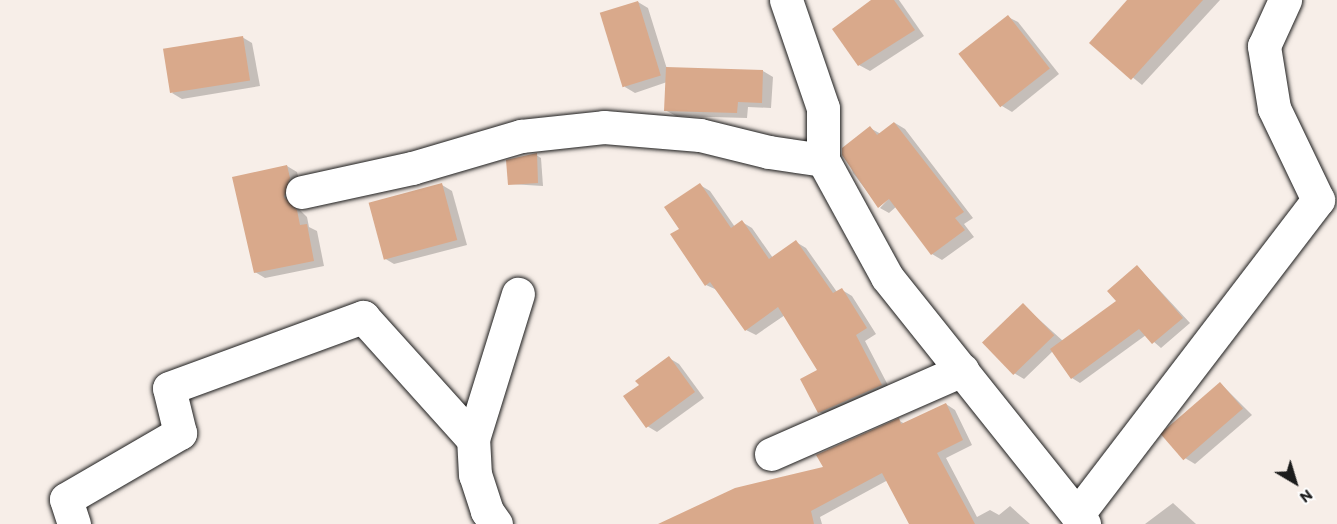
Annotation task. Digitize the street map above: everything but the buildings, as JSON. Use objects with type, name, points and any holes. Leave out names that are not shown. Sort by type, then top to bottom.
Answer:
[{"type":"street","points":[[786,0],[823,108],[823,160],[887,277],[1080,520],[1327,192],[1274,108],[1264,45],[1285,0]]},
{"type":"street","points":[[302,192],[412,168],[521,136],[604,127],[700,135],[769,152],[823,160]]},
{"type":"street","points":[[496,524],[487,511],[475,475],[473,439],[518,294]]},
{"type":"street","points":[[74,524],[66,499],[180,433],[169,388],[363,317],[473,439]]},
{"type":"street","points":[[771,454],[962,370]]}]
